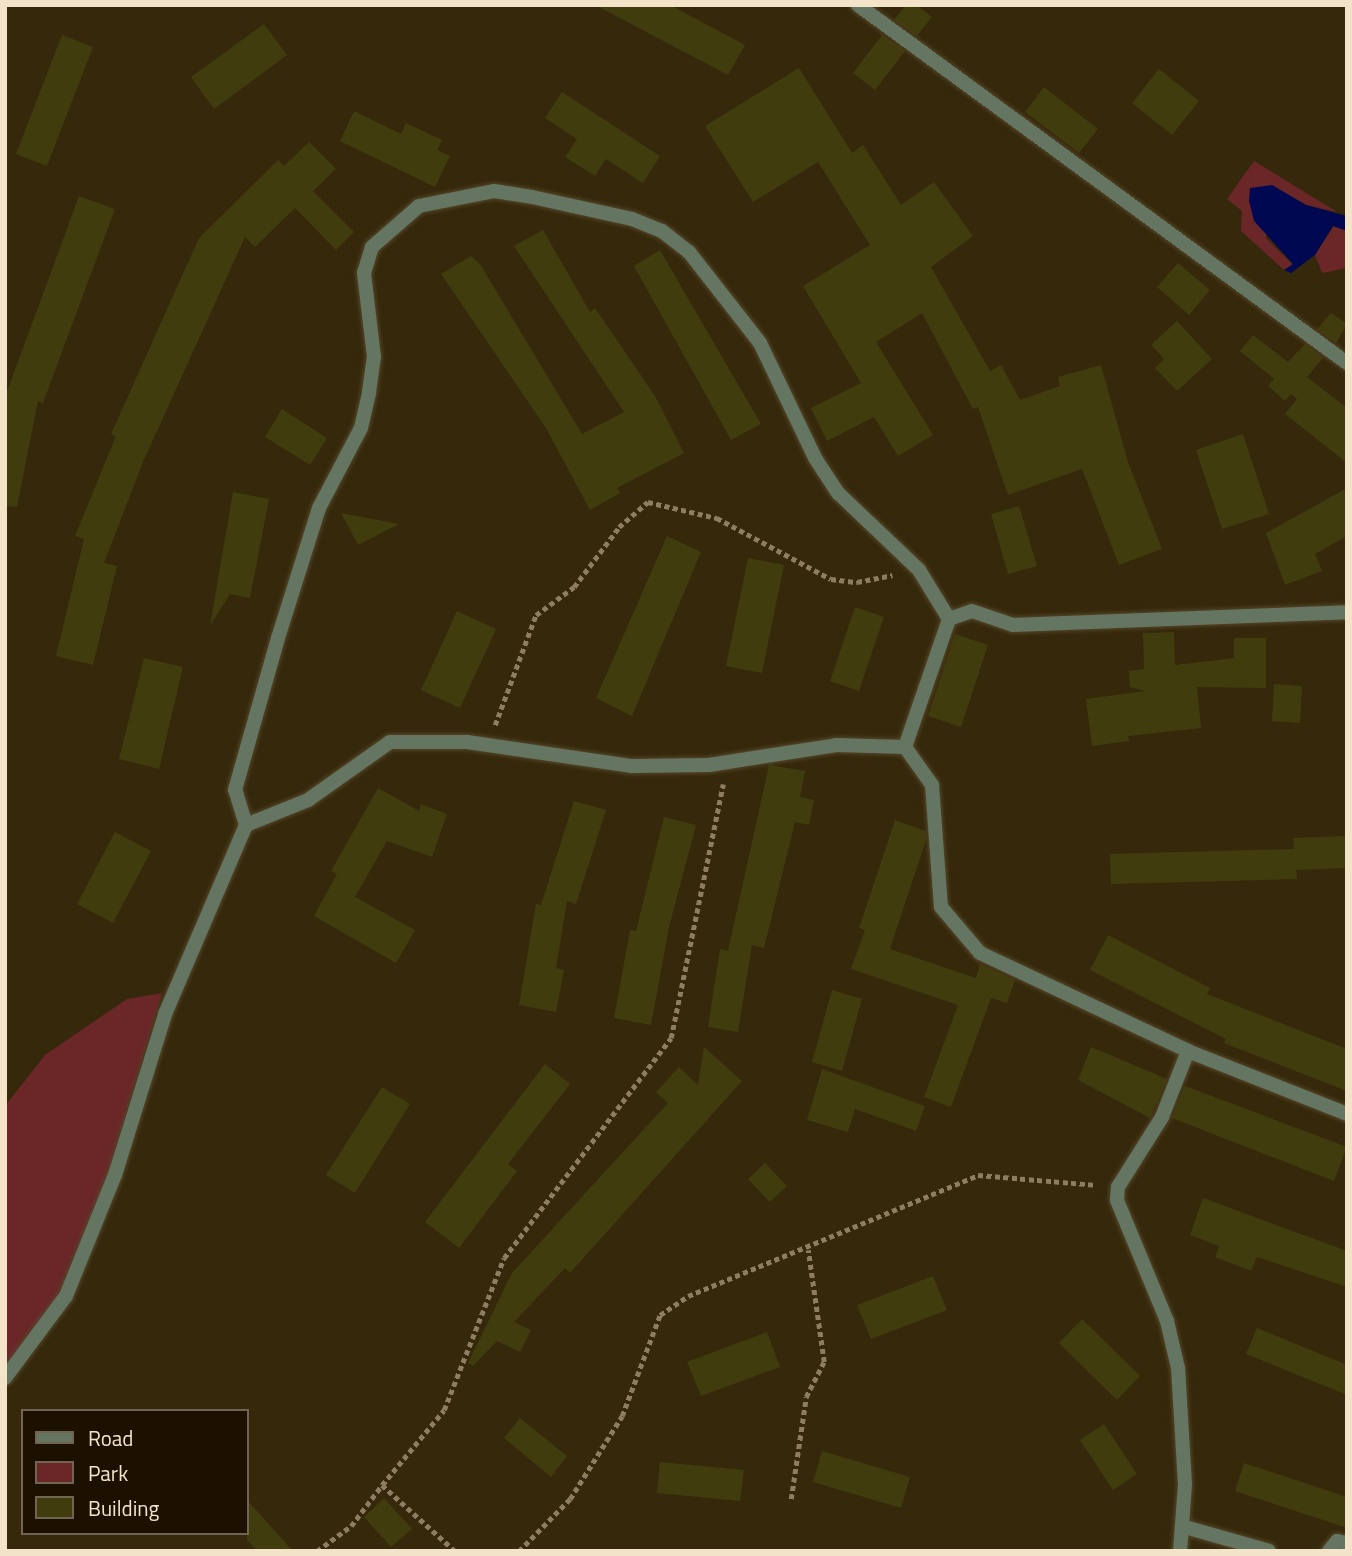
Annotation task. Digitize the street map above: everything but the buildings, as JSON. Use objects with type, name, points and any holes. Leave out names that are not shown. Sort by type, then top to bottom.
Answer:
[{"type":"street","points":[[858,5],[1347,363]]},
{"type":"street","points":[[5,1378],[66,1296],[115,1175],[165,1014],[246,825],[235,790],[274,650],[319,508],[361,428],[369,392],[374,357],[364,273],[372,247],[419,206],[494,191],[632,219],[662,231],[689,251],[760,343],[838,493],[919,570],[949,619]]},
{"type":"street","points":[[949,619],[972,611],[1013,625],[1347,612]]},
{"type":"street","points":[[905,747],[949,619]]},
{"type":"street","points":[[246,825],[308,800],[390,742],[467,742],[632,766],[726,762],[836,745],[905,747]]},
{"type":"street","points":[[905,747],[932,785],[941,907],[981,953],[1188,1051],[1347,1114]]},
{"type":"street","points":[[1180,1551],[1185,1527],[1178,1368],[1167,1321],[1124,1226],[1118,1187],[1162,1116],[1188,1051]]},
{"type":"street","points":[[1185,1527],[1269,1551]]},
{"type":"street","points":[[1329,1551],[1337,1541],[1347,1543]]},
{"type":"path","points":[[467,742],[494,725],[536,615],[575,587],[619,527],[648,502],[718,518],[831,579],[857,582],[919,570]]},
{"type":"path","points":[[317,1551],[351,1526],[444,1410],[505,1258],[671,1038],[718,824],[726,762]]},
{"type":"path","points":[[519,1551],[570,1499],[622,1416],[660,1315],[688,1296],[808,1250],[978,1175],[1118,1187]]},
{"type":"path","points":[[791,1499],[806,1397],[824,1362],[808,1250]]},
{"type":"path","points":[[382,1485],[455,1551]]},
{"type":"green space","points":[[1254,161],[1337,212],[1306,205],[1272,185],[1266,238],[1293,265],[1284,270],[1241,231],[1242,211],[1227,199]]},
{"type":"green space","points":[[1334,226],[1347,231],[1347,268],[1322,273],[1315,255]]},
{"type":"green space","points":[[162,993],[108,1174],[57,1298],[5,1367],[5,1106],[45,1055],[127,999]]},
{"type":"shaded area","points":[[1272,185],[1306,205],[1347,216],[1347,231],[1333,226],[1315,255],[1291,273],[1284,270],[1293,264],[1254,221],[1249,201],[1250,188]]}]
